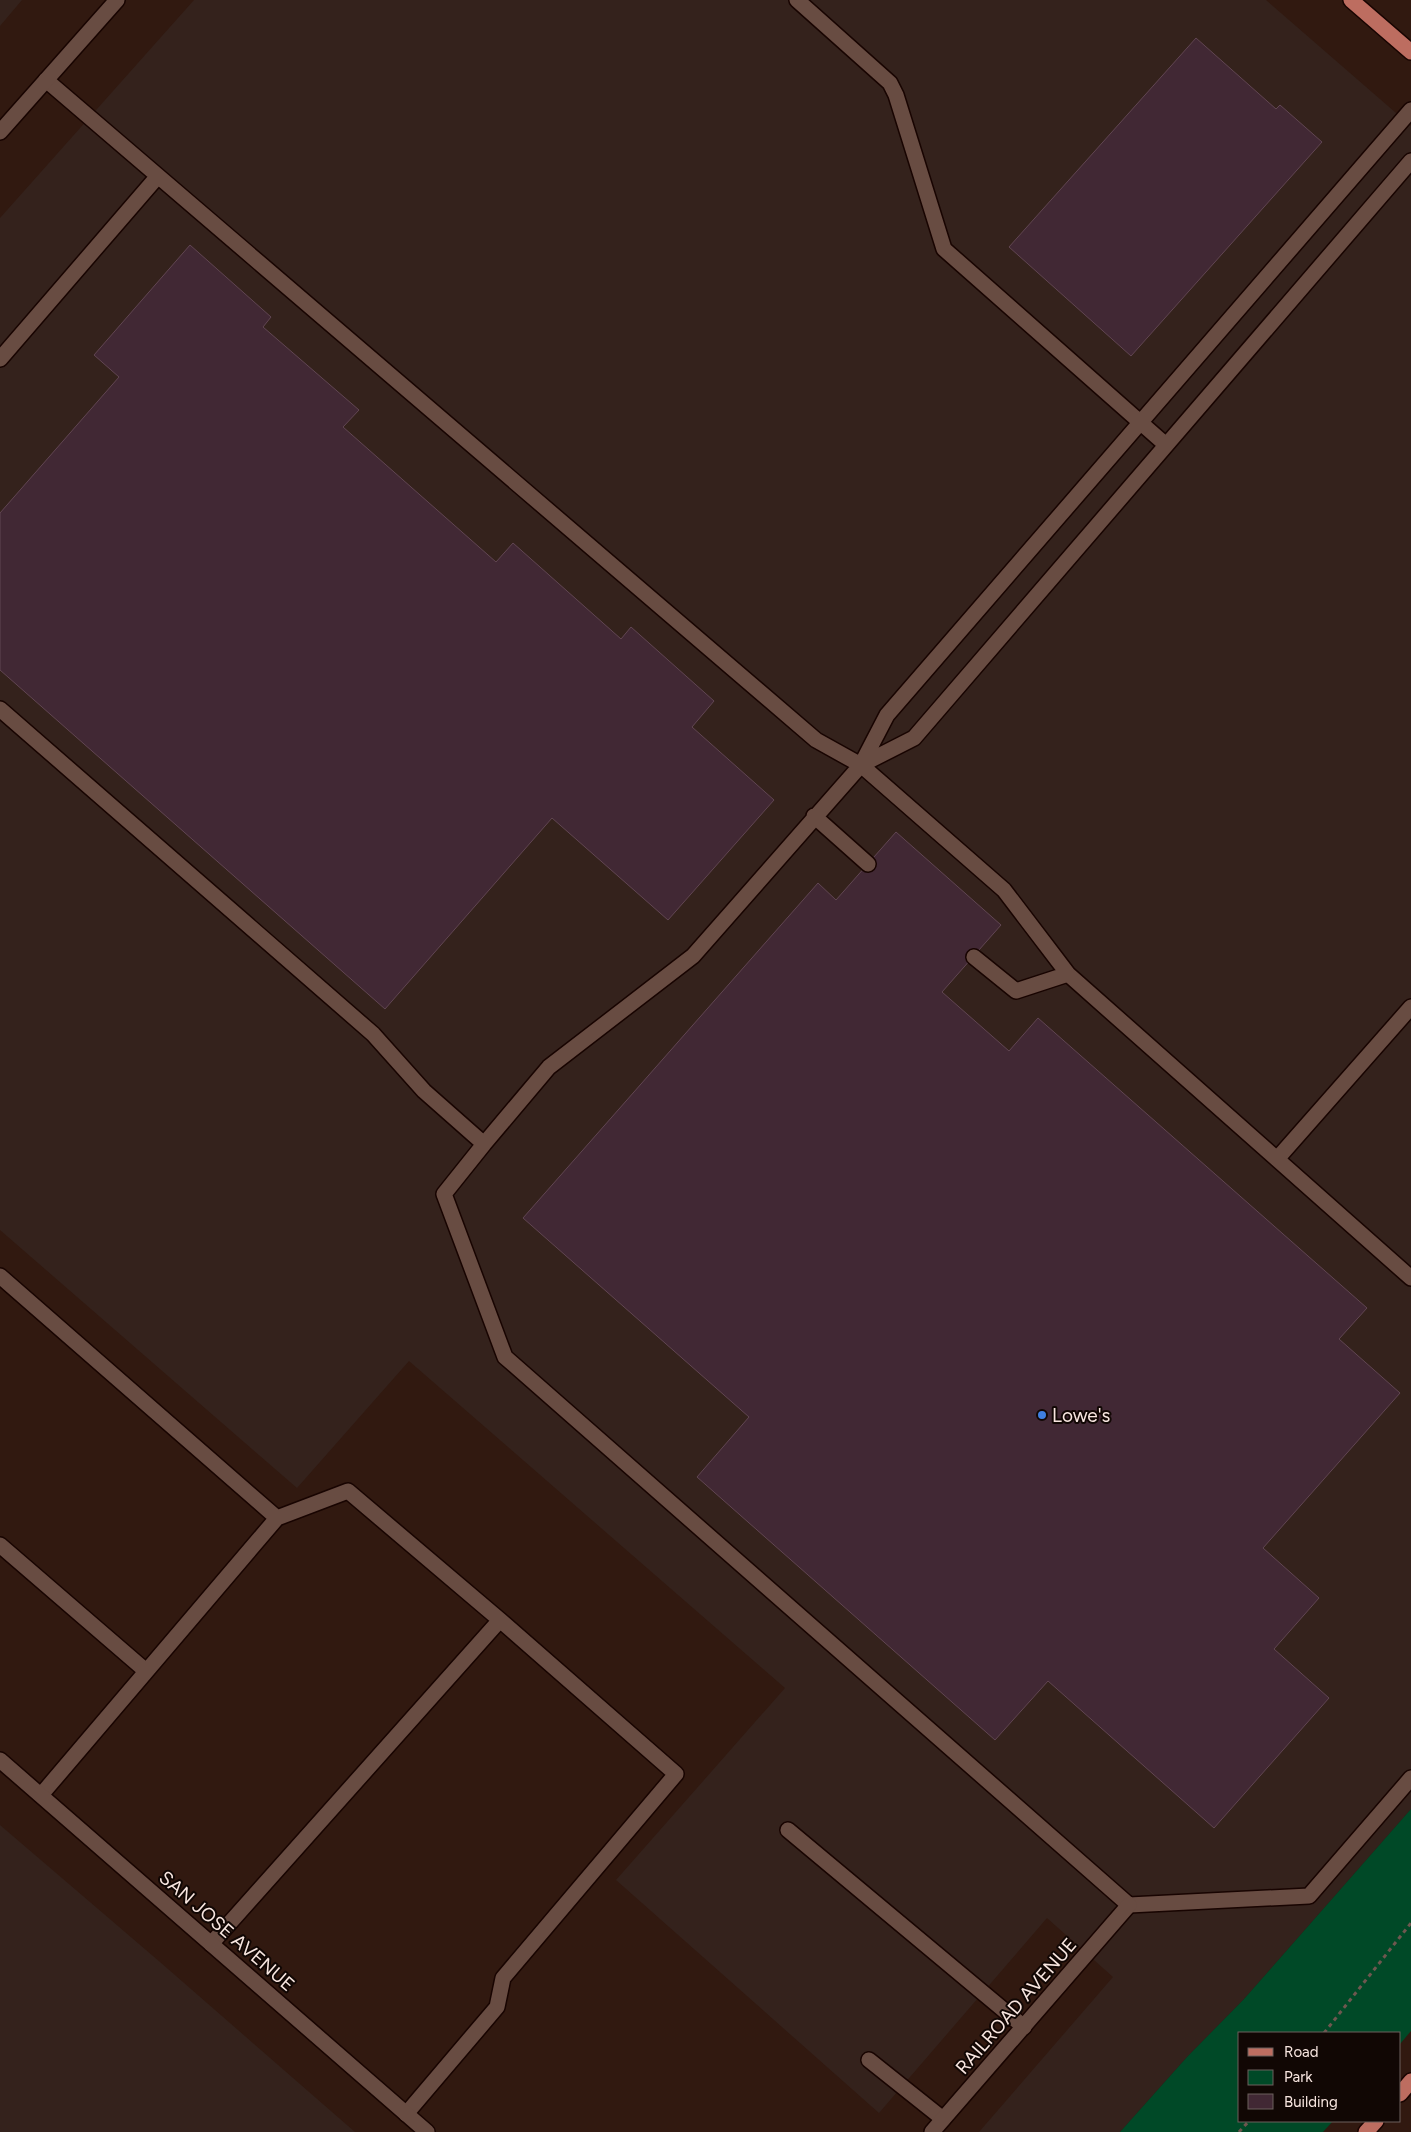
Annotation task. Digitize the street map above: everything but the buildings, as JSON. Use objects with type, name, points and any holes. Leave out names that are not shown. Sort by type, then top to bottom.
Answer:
[{"type":"main road","points":[[1351,0],[1411,52]]},
{"type":"main road","points":[[1401,2093],[1411,2081]]},
{"type":"main road","points":[[1366,2132],[1375,2122]]},
{"type":"street","points":[[0,132],[117,0]]},
{"type":"street","points":[[797,0],[890,83],[896,95],[944,249],[1166,445]]},
{"type":"street","points":[[46,80],[816,740],[861,765],[1004,890],[1068,974],[1411,1278]]},
{"type":"street","points":[[1411,110],[887,715],[861,765],[814,816],[693,956],[549,1067],[444,1194],[505,1357],[1129,1905],[1309,1896],[1411,1778]]},
{"type":"street","points":[[861,765],[914,738],[1411,161]]},
{"type":"street","points":[[0,359],[158,176]]},
{"type":"street","points":[[0,710],[373,1034],[424,1091],[484,1144]]},
{"type":"street","points":[[814,816],[868,864]]},
{"type":"street","points":[[974,956],[1016,991],[1068,974]]},
{"type":"street","points":[[1277,1159],[1411,1007]]},
{"type":"street","points":[[0,1276],[277,1518]]},
{"type":"street","points":[[41,1795],[277,1518],[348,1491],[500,1620],[676,1774],[503,1978],[497,2007],[406,2114]]},
{"type":"street","points":[[0,1545],[146,1671]]},
{"type":"street","points":[[211,1944],[500,1620]]},
{"type":"street","name":"SAN JOSE AVENUE","points":[[0,1760],[427,2132]]},
{"type":"street","points":[[788,1830],[1024,2027]]},
{"type":"street","name":"RAILROAD AVENUE","points":[[932,2132],[1129,1905]]},
{"type":"street","points":[[869,2060],[943,2120]]},
{"type":"path","points":[[1325,2032],[1411,1923]]},
{"type":"path","points":[[1239,2132],[1248,2122]]},
{"type":"shaded area","points":[[0,0],[22,0],[0,26]]},
{"type":"shaded area","points":[[194,0],[1266,0],[1411,126],[1411,1809],[1244,1999],[1187,2057],[1120,2132],[979,2132],[1113,1977],[1047,1918],[879,2113],[616,1880],[785,1688],[409,1361],[297,1488],[0,1230],[0,218]]},
{"type":"shaded area","points":[[0,1825],[160,1962],[355,2132],[0,2132]]},
{"type":"green space","points":[[1411,1809],[1411,2031],[1401,2043],[1401,2032],[1238,2032],[1238,2122],[1332,2122],[1323,2132],[1120,2132],[1187,2057],[1244,1999]]},
{"type":"place","name":"Lowe's","points":[[1042,1415]]}]
